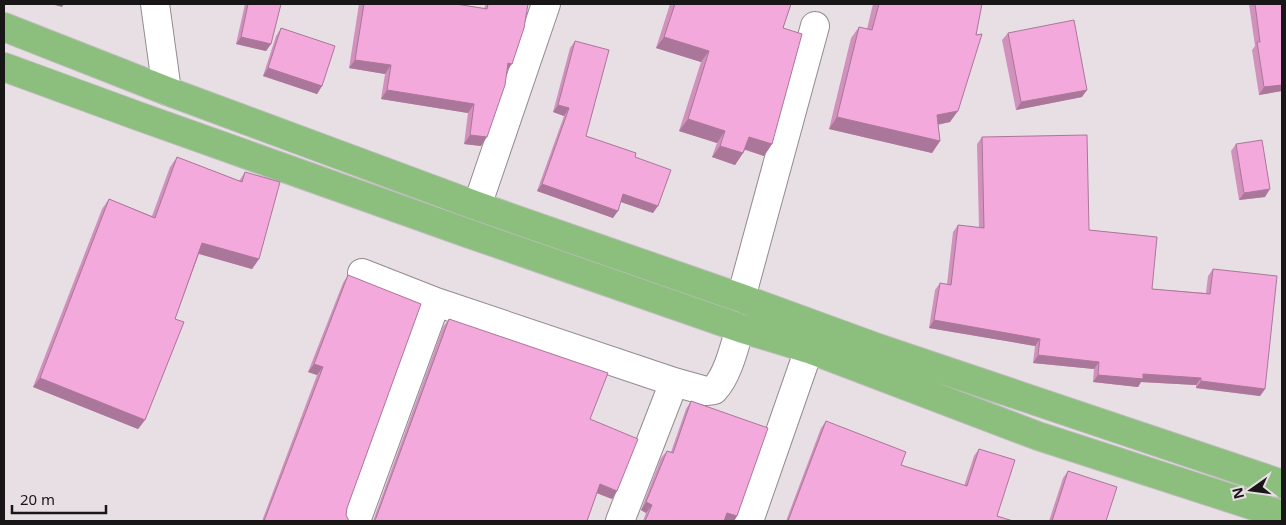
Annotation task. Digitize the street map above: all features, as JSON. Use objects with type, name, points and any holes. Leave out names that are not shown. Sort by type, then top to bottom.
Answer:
[{"type":"highway","points":[[4,27],[167,92],[478,206],[878,348],[1282,484]]},
{"type":"highway","points":[[4,67],[467,233],[740,328],[809,348],[1038,436],[1282,515]]},
{"type":"street","points":[[155,4],[167,92]]},
{"type":"street","points":[[478,206],[546,4]]},
{"type":"street","points":[[741,298],[815,26]]},
{"type":"street","points":[[362,273],[436,302],[706,391],[714,390],[720,384],[740,328]]},
{"type":"street","points":[[356,521],[436,302]]},
{"type":"street","points":[[749,521],[809,348]]},
{"type":"street","points":[[620,521],[674,382]]},
{"type":"building","points":[[248,4],[281,4],[271,44],[241,37]]},
{"type":"building","points":[[364,4],[456,4],[487,9],[488,4],[528,4],[524,28],[512,64],[508,63],[505,85],[487,137],[470,135],[474,104],[387,90],[391,65],[355,60]]},
{"type":"building","points":[[675,4],[791,4],[783,28],[802,34],[772,144],[749,137],[743,153],[720,146],[725,131],[688,119],[709,51],[664,37]]},
{"type":"building","points":[[879,4],[982,4],[976,35],[982,34],[958,111],[937,115],[940,141],[837,117],[859,27],[872,30]]},
{"type":"building","points":[[1255,4],[1282,4],[1282,85],[1264,87],[1257,42],[1260,42]]},
{"type":"building","points":[[1074,20],[1087,90],[1021,102],[1008,33]]},
{"type":"building","points":[[281,28],[335,46],[322,86],[268,68]]},
{"type":"building","points":[[575,41],[609,50],[586,136],[636,153],[635,157],[671,170],[658,206],[623,194],[618,211],[542,184],[569,108],[558,105]]},
{"type":"building","points":[[1087,135],[1089,230],[1157,237],[1152,289],[1210,294],[1213,269],[1277,276],[1265,389],[1201,381],[1201,378],[1143,374],[1143,379],[1098,375],[1099,362],[1038,355],[1040,339],[934,320],[940,283],[951,285],[958,225],[984,228],[982,137]]},
{"type":"building","points":[[1262,140],[1270,189],[1244,193],[1236,144]]},
{"type":"building","points":[[177,157],[242,182],[245,172],[280,182],[259,259],[202,243],[175,319],[184,322],[145,420],[40,378],[109,199],[155,218]]},
{"type":"building","points":[[348,275],[421,304],[347,508],[346,515],[349,521],[264,521],[323,367],[314,364]]},
{"type":"building","points":[[449,319],[608,373],[590,419],[638,439],[617,491],[600,484],[587,521],[374,521]]},
{"type":"building","points":[[691,401],[768,428],[737,516],[727,513],[724,521],[645,521],[652,505],[646,502],[667,451],[673,453]]},
{"type":"building","points":[[826,421],[906,452],[901,465],[967,486],[979,449],[1015,460],[997,516],[1013,521],[788,521]]},
{"type":"building","points":[[1068,471],[1117,487],[1106,521],[1052,521]]}]
